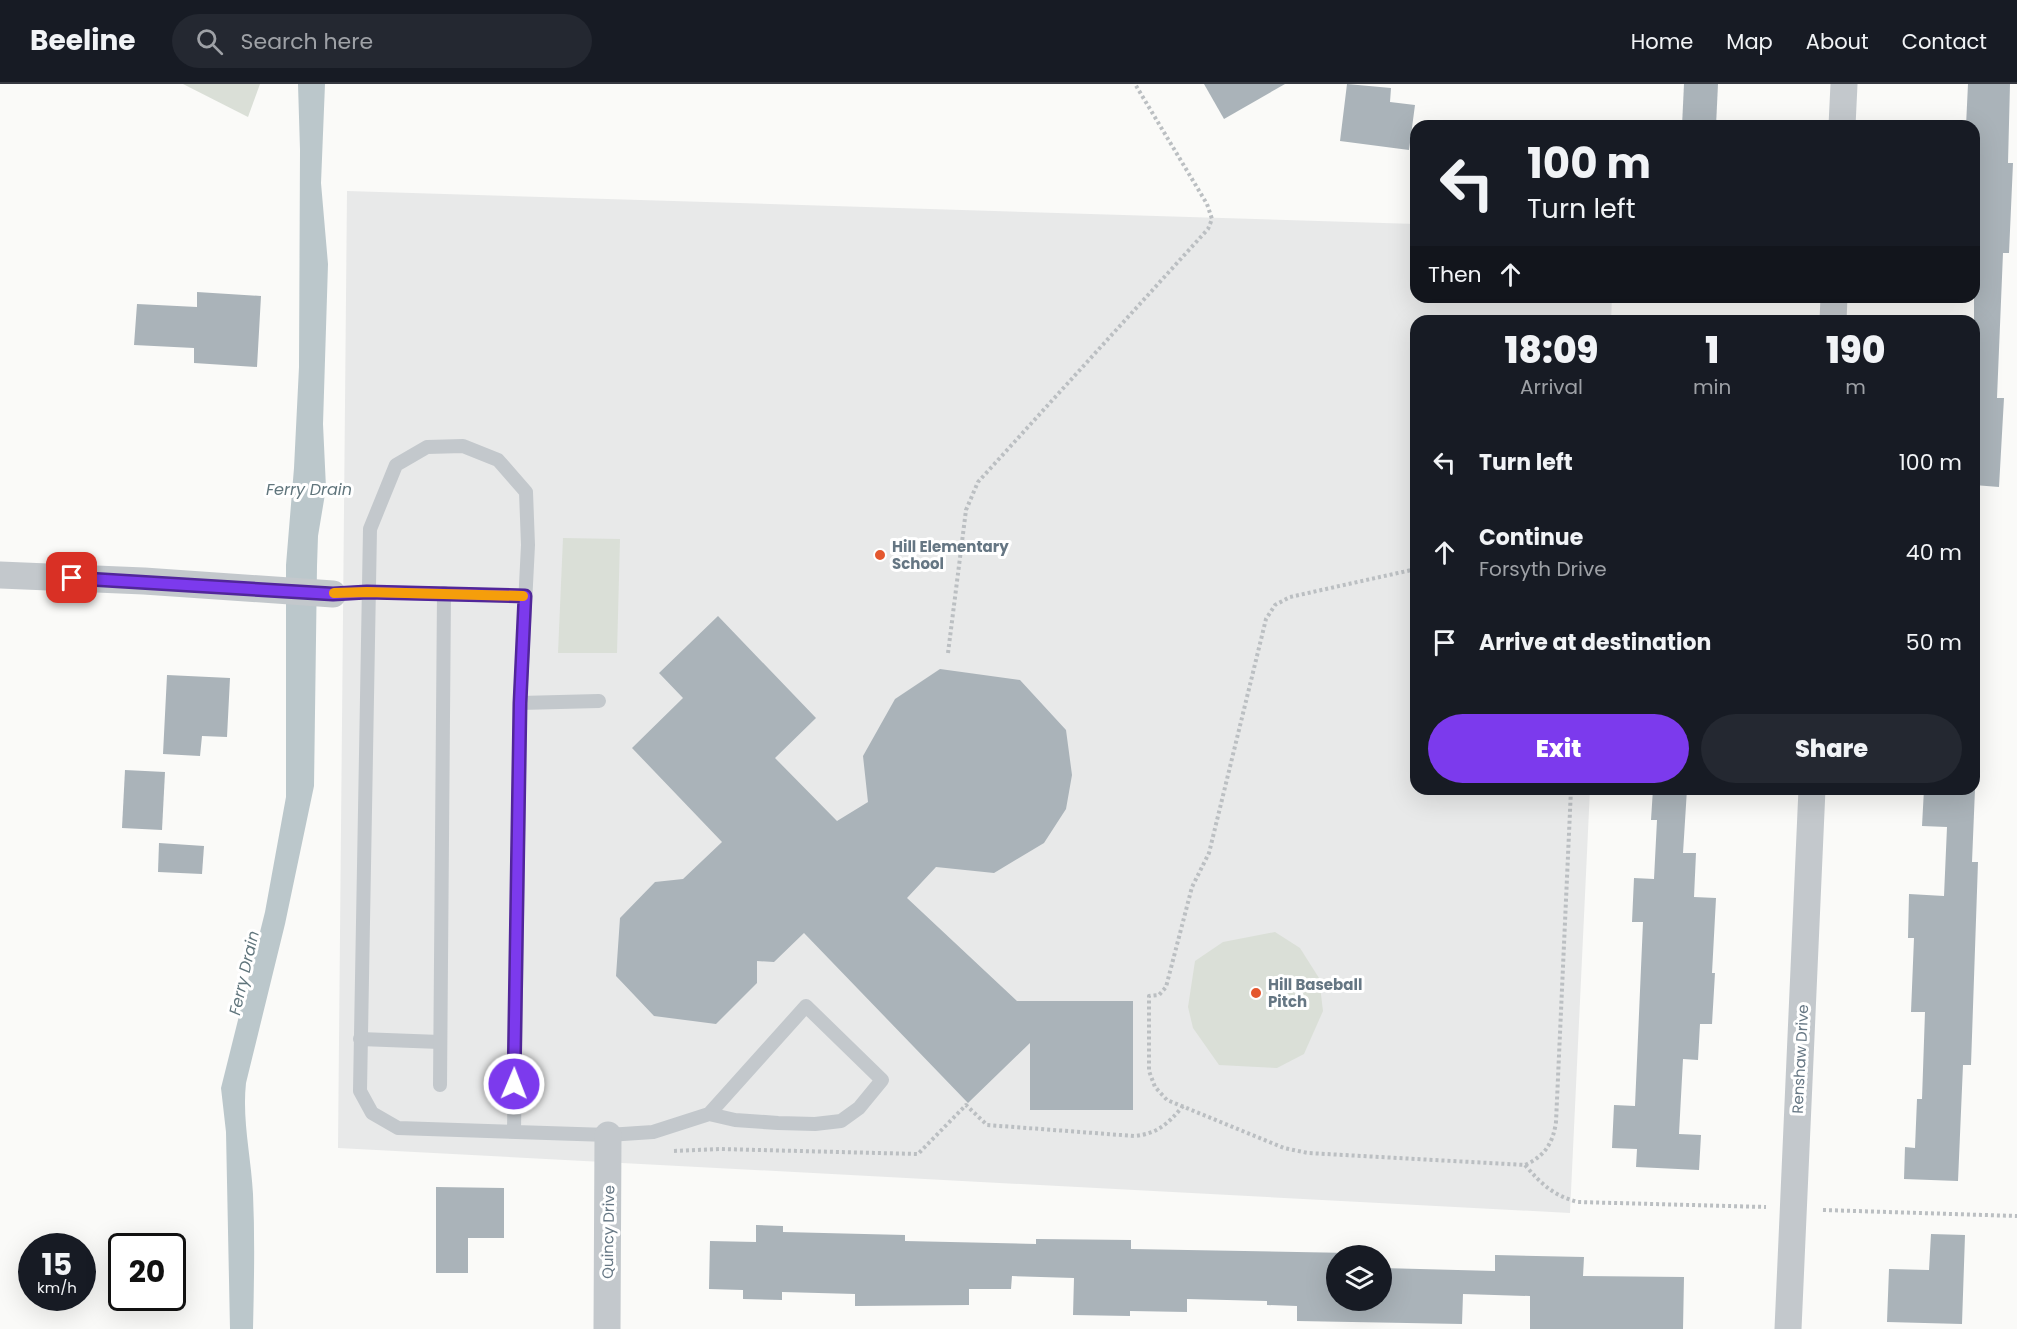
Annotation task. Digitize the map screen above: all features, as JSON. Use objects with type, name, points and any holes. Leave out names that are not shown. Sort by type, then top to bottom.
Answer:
[{"type":"street","points":[[1842,120],[1844,84]]},
{"type":"street","points":[[0,575],[328,593]]},
{"type":"street","name":"Renshaw Drive","points":[[1788,1329],[1812,795]]},
{"type":"street","name":"Quincy Drive","points":[[607,1329],[609,1135]]},
{"type":"lane","points":[[514,1132],[520,703],[528,545],[526,492],[498,460],[463,446],[427,447],[396,465],[370,529],[367,592],[360,1091],[372,1113],[398,1128],[514,1132],[609,1135],[653,1132],[708,1114],[806,1006],[882,1080],[859,1108],[841,1121],[815,1124],[778,1123],[735,1120],[708,1114]]},
{"type":"lane","points":[[328,593],[525,596]]},
{"type":"lane","points":[[440,1085],[444,593]]},
{"type":"lane","points":[[520,703],[599,701]]},
{"type":"lane","points":[[360,1039],[440,1042]]},
{"type":"path","points":[[948,653],[966,510],[978,482],[1208,229],[1212,219],[1207,204],[1135,84]]},
{"type":"path","points":[[1410,570],[1290,597],[1275,605],[1266,619],[1209,853],[1192,887],[1166,987],[1159,995],[1149,996],[1149,1071],[1155,1087],[1167,1100],[1284,1148],[1308,1153],[1525,1164],[1538,1159],[1554,1138],[1556,1122],[1571,795]]},
{"type":"path","points":[[665,1152],[720,1149],[918,1154],[966,1106],[987,1125],[1141,1135],[1160,1130],[1183,1106]]},
{"type":"path","points":[[1525,1164],[1550,1191],[1562,1198],[1578,1202],[1772,1208]]},
{"type":"path","points":[[1814,1209],[2017,1216]]},
{"type":"shaded area","points":[[183,84],[260,84],[248,117]]},
{"type":"shaded area","name":"Hill Elementary School","points":[[347,191],[1410,224],[1410,303],[1612,303],[1611,315],[1410,315],[1410,795],[1590,795],[1570,1213],[338,1148]]},
{"type":"shaded area","points":[[563,538],[620,539],[617,653],[558,653]]},
{"type":"shaded area","name":"Hill Baseball Pitch","points":[[1275,932],[1300,948],[1319,978],[1323,1011],[1304,1054],[1277,1068],[1219,1065],[1193,1028],[1188,1007],[1195,961],[1223,942]]},
{"type":"water","name":"Ferry Drain","points":[[298,84],[325,84],[321,183],[328,264],[323,424],[326,488],[318,536],[314,786],[285,924],[246,1083],[246,1124],[254,1211],[253,1329],[230,1329],[226,1132],[221,1088],[265,912],[286,797],[286,565],[299,367]]},
{"type":"building","points":[[1204,84],[1285,84],[1224,119]]},
{"type":"building","points":[[1347,84],[1391,88],[1390,102],[1415,105],[1413,120],[1410,120],[1409,150],[1340,141]]},
{"type":"building","points":[[1684,84],[1718,84],[1716,120],[1682,120]]},
{"type":"building","points":[[1968,84],[2010,84],[2008,163],[2013,163],[2009,253],[2003,253],[1997,398],[2004,398],[1999,487],[1980,485],[1980,315],[1974,315],[1974,303],[1980,303],[1980,120],[1966,120]]},
{"type":"building","points":[[197,292],[261,296],[257,367],[194,363],[194,348],[134,345],[137,304],[197,307]]},
{"type":"building","points":[[718,616],[816,718],[775,758],[837,821],[868,802],[863,756],[895,699],[940,669],[1020,680],[1066,730],[1072,775],[1066,809],[1044,843],[994,873],[936,867],[907,898],[1017,1001],[1133,1001],[1133,1110],[1030,1110],[1030,1043],[968,1103],[804,933],[774,962],[757,961],[757,983],[716,1024],[654,1016],[616,976],[620,918],[655,882],[683,879],[722,842],[632,748],[683,698],[659,673]]},
{"type":"building","points":[[167,675],[230,678],[227,737],[202,736],[200,756],[163,754]]},
{"type":"building","points":[[125,770],[165,772],[162,830],[122,828]]},
{"type":"building","points":[[1653,795],[1687,795],[1683,853],[1696,853],[1694,897],[1716,898],[1712,1024],[1700,1024],[1698,1060],[1683,1059],[1679,1134],[1701,1135],[1699,1170],[1636,1167],[1637,1149],[1612,1148],[1614,1105],[1635,1106],[1643,922],[1632,922],[1634,878],[1654,879],[1657,820],[1651,820]]},
{"type":"building","points":[[1924,795],[1975,795],[1972,862],[1978,862],[1971,1065],[1963,1065],[1958,1181],[1904,1179],[1905,1147],[1915,1148],[1917,1099],[1922,1099],[1925,1012],[1911,1012],[1914,938],[1908,938],[1909,894],[1944,896],[1947,827],[1922,826]]},
{"type":"building","points":[[159,843],[204,846],[202,874],[158,872]]},
{"type":"building","points":[[436,1187],[504,1188],[504,1238],[468,1238],[468,1273],[436,1273]]},
{"type":"building","points":[[756,1225],[783,1226],[783,1232],[905,1235],[905,1241],[1036,1244],[1036,1239],[1131,1240],[1131,1249],[1326,1253],[1326,1311],[1392,1311],[1392,1268],[1495,1271],[1495,1255],[1584,1257],[1583,1276],[1684,1277],[1683,1329],[1530,1329],[1530,1296],[1463,1294],[1462,1324],[1297,1321],[1297,1306],[1267,1305],[1267,1301],[1187,1299],[1187,1312],[1130,1311],[1130,1316],[1073,1315],[1074,1278],[1012,1276],[1011,1289],[969,1289],[969,1305],[855,1306],[855,1294],[782,1292],[782,1300],[743,1299],[743,1290],[709,1289],[710,1241],[756,1242]]},
{"type":"building","points":[[1931,1234],[1965,1235],[1962,1324],[1887,1322],[1889,1269],[1929,1270]]},
{"type":"slow traffic","points":[[334,593],[523,596]]},
{"type":"place","name":"Hill Elementary School","points":[[880,555]]},
{"type":"place","name":"Hill Baseball Pitch","points":[[1256,993]]},
{"type":"route","points":[[72,578],[333,594],[367,592],[525,596],[520,703],[514,1084]]}]
